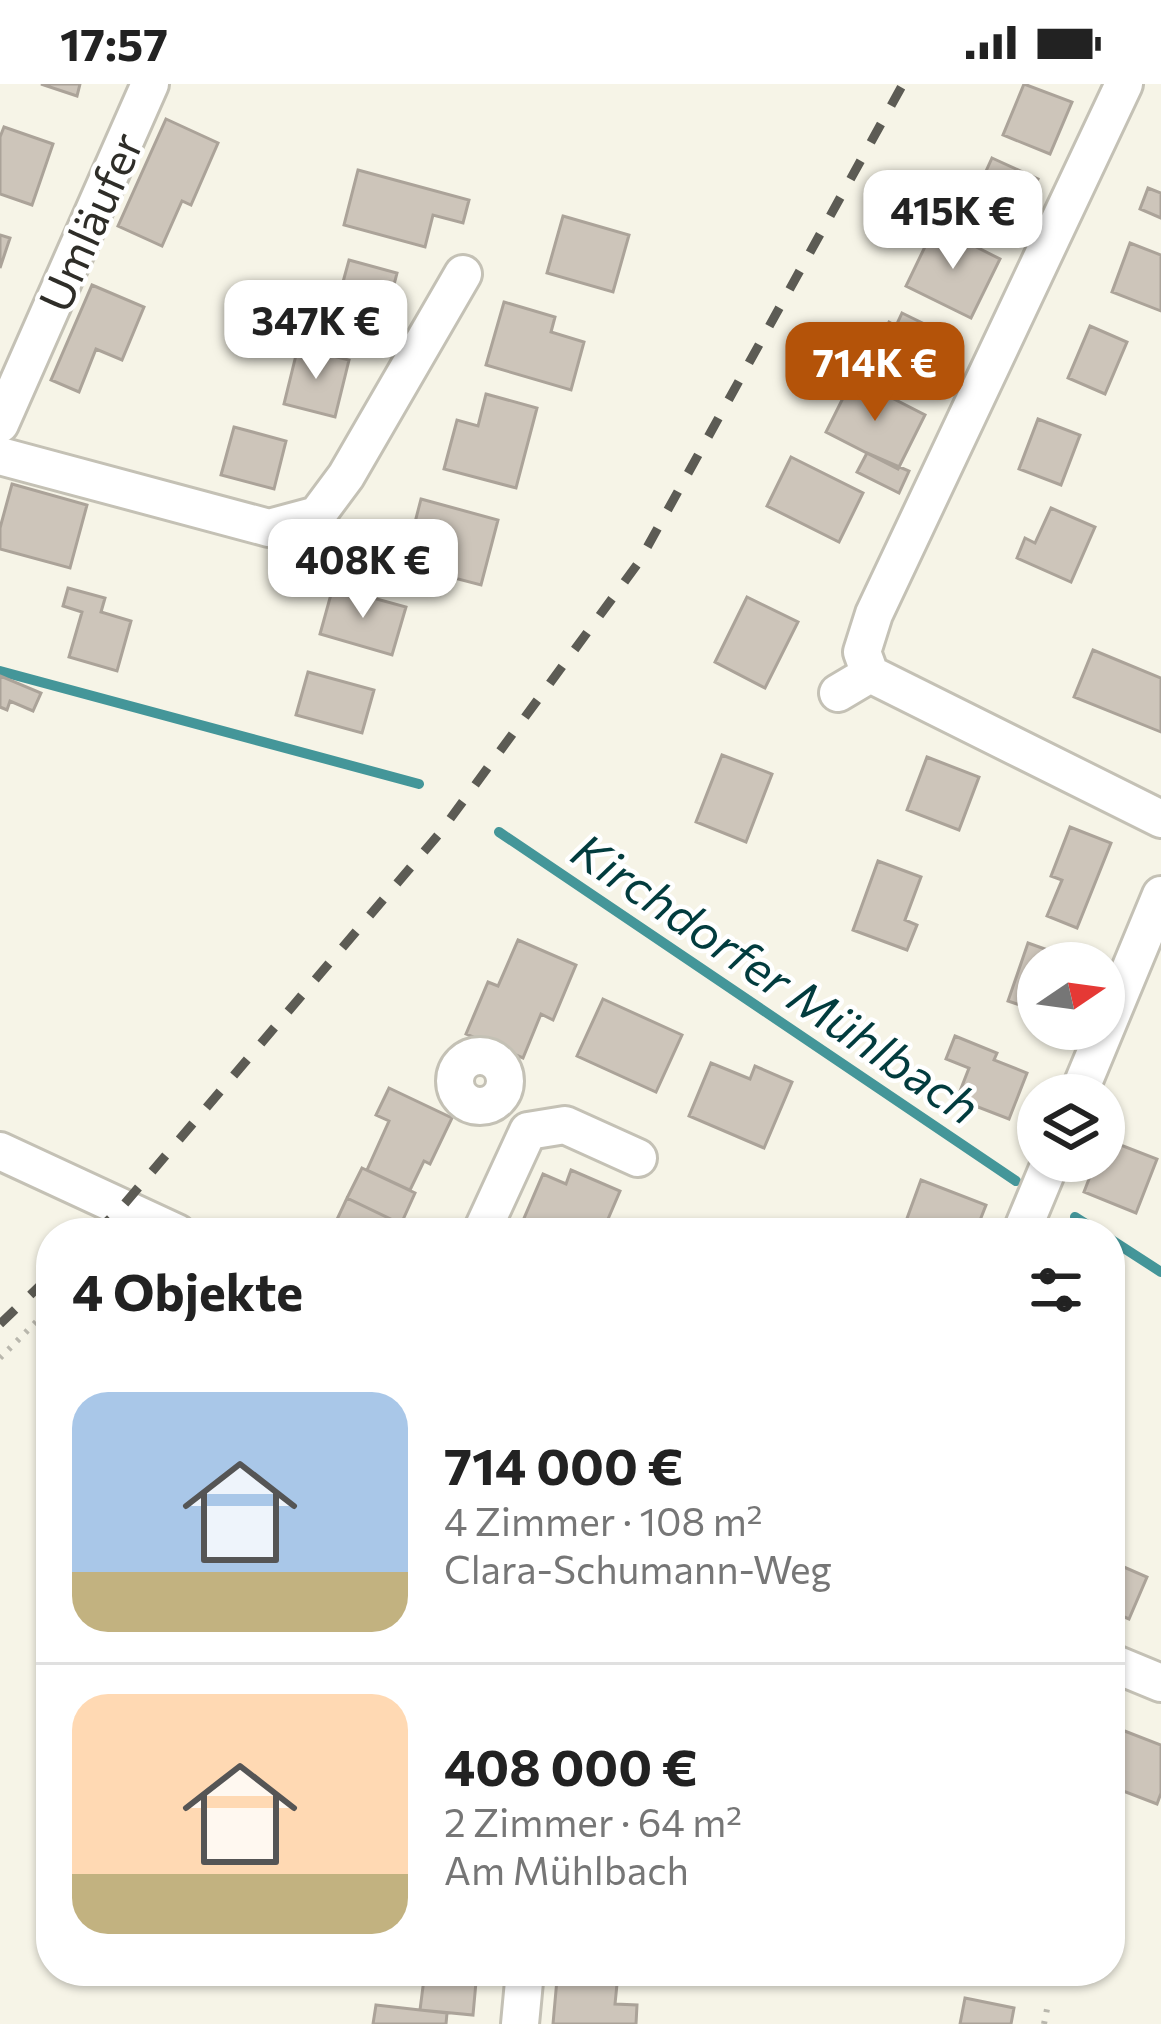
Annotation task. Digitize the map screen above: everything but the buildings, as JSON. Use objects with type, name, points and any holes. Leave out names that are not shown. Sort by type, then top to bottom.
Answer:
[{"type":"street","name":"Umläufer","points":[[0,424],[150,84]]},
{"type":"street","points":[[1124,84],[874,614],[862,652],[870,674],[1161,819]]},
{"type":"street","points":[[0,456],[269,528],[317,514],[346,476],[463,274]]},
{"type":"street","points":[[838,693],[870,674]]},
{"type":"street","points":[[1087,1074],[1161,895]]},
{"type":"street","points":[[496,1101],[528,1131]]},
{"type":"street","points":[[528,1131],[565,1126],[638,1158]]},
{"type":"street","points":[[488,1218],[528,1131]]},
{"type":"street","points":[[0,1151],[145,1218]]},
{"type":"street","points":[[1028,1218],[1043,1182]]},
{"type":"street","points":[[1125,1668],[1161,1683]]},
{"type":"street","points":[[520,2024],[524,1986]]},
{"type":"path","points":[[0,1358],[36,1322]]},
{"type":"path","points":[[1044,2024],[1047,2009]]},
{"type":"waterway","name":"Kirchdorfer Mühlbach","points":[[0,671],[419,784]]},
{"type":"waterway","name":"Kirchdorfer Mühlbach","points":[[499,832],[1016,1181]]},
{"type":"waterway","name":"Kirchdorfer Mühlbach","points":[[1125,1249],[1161,1272]]},
{"type":"railway","points":[[111,1218],[439,834],[639,562],[903,84]]},
{"type":"railway","points":[[0,1324],[36,1289]]}]
